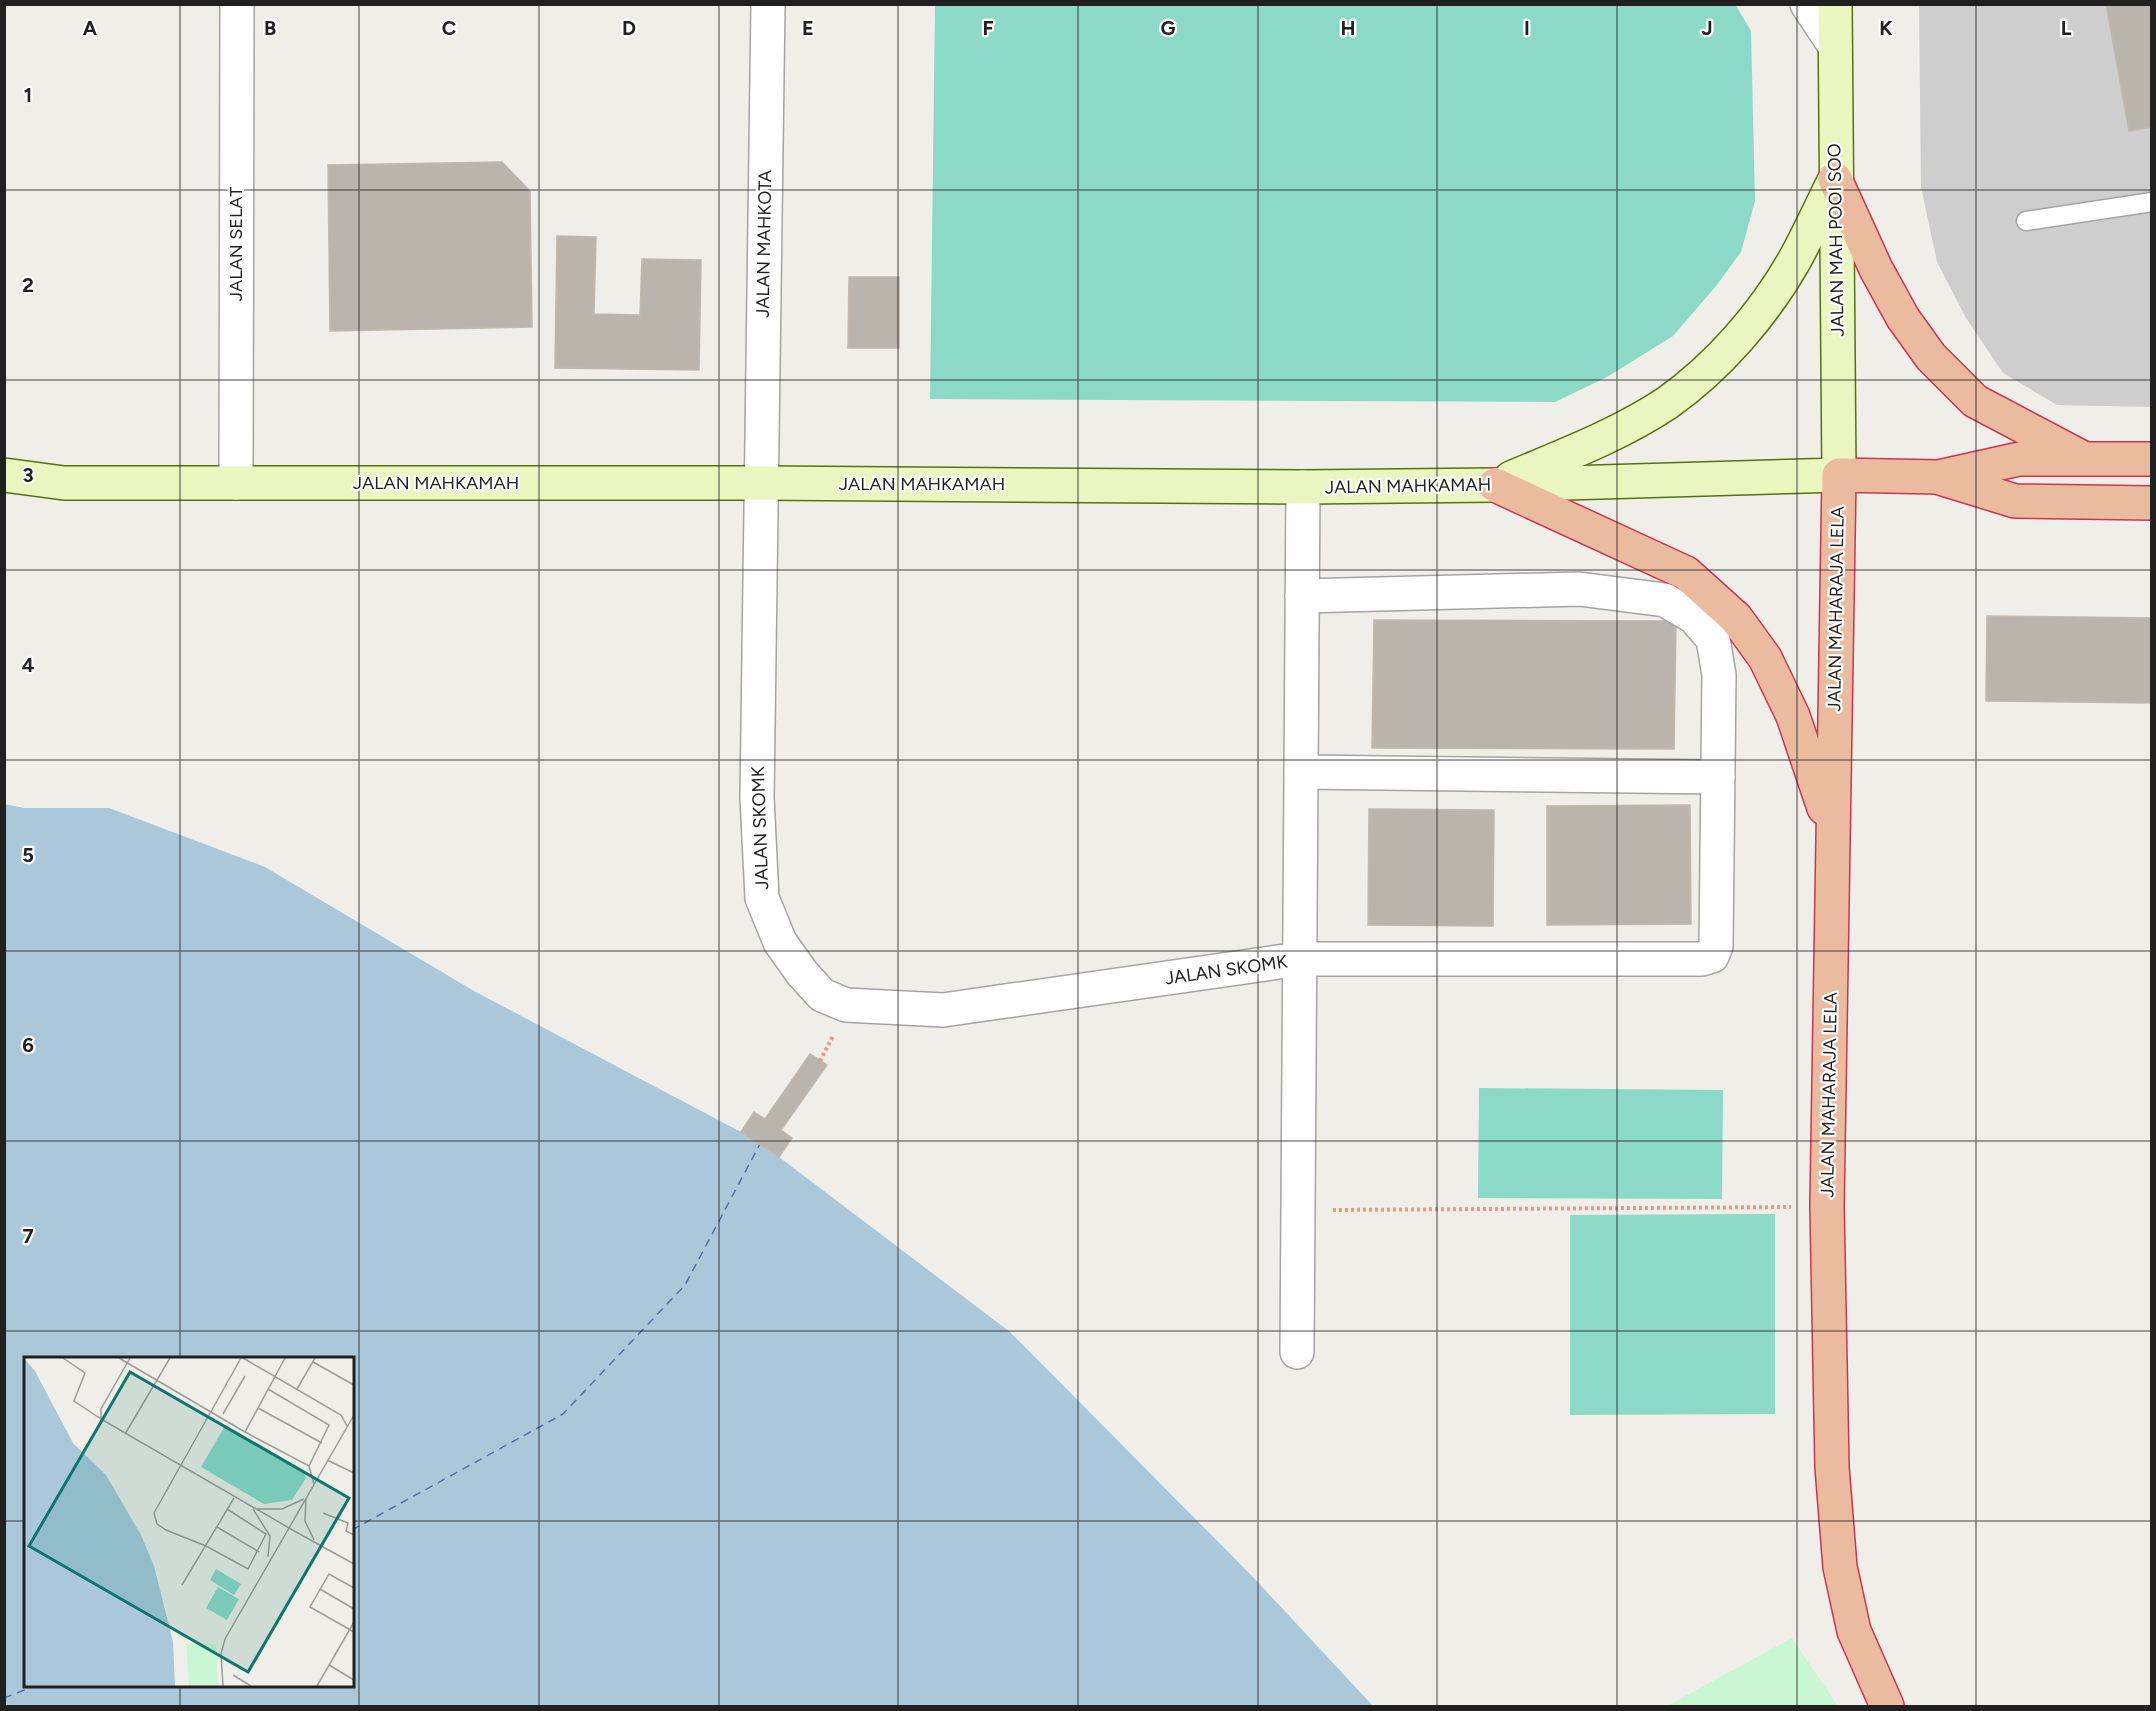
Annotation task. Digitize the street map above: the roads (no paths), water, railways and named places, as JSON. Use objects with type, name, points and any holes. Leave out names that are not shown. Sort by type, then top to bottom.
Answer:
[{"type":"highway","points":[[1835,179],[1876,269],[1903,318],[1931,357],[1975,401],[2085,459]]},
{"type":"highway","points":[[1839,475],[1938,477],[2019,459],[2151,459]]},
{"type":"highway","name":"JALAN MAHARAJA LELA","points":[[1839,475],[1827,1206],[1832,1467],[1840,1567],[1854,1631],[1887,1707]]},
{"type":"highway","points":[[1938,477],[2015,501],[2151,502]]},
{"type":"highway","points":[[1495,485],[1686,573],[1736,618],[1764,658],[1793,716],[1832,829]]},
{"type":"main road","name":"JALAN MAH POOI SOO","points":[[1835,4],[1839,475]]},
{"type":"main road","points":[[1495,485],[1605,438],[1666,403],[1713,366],[1750,324],[1794,262],[1835,179]]},
{"type":"main road","name":"JALAN MAHKAMAH","points":[[4,475],[64,483],[761,483],[1303,487],[1495,485],[1839,475]]},
{"type":"street","name":"JALAN SELAT","points":[[236,483],[237,4]]},
{"type":"street","name":"JALAN MAHKOTA","points":[[761,483],[768,4]]},
{"type":"street","points":[[1807,4],[1835,46]]},
{"type":"street","name":"JALAN SKOMK","points":[[761,483],[757,798],[762,898],[780,942],[802,973],[822,995],[846,1005],[943,1010],[1300,959],[1702,959],[1712,956],[1716,946],[1718,777]]},
{"type":"street","points":[[1297,1352],[1303,487]]},
{"type":"street","points":[[1302,596],[1579,589],[1665,600],[1694,617],[1713,639],[1719,675],[1718,777],[1302,772]]},
{"type":"lane","points":[[2026,221],[2151,202]]},
{"type":"water","points":[[5,804],[24,808],[109,808],[265,867],[474,991],[741,1132],[779,1157],[1010,1332],[1252,1576],[1373,1706],[5,1706]]}]
